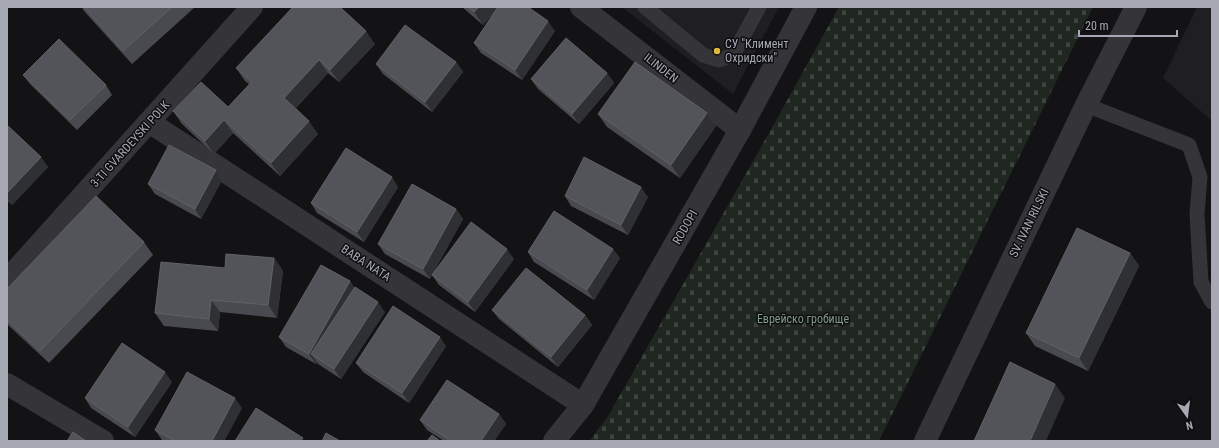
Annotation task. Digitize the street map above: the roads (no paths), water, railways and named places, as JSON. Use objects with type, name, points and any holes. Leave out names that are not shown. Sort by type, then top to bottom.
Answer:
[{"type":"street","name":"3-TI GVARDEYSKI POLK","points":[[7,280],[252,7]]},
{"type":"street","name":"ILINDEN","points":[[581,7],[740,130]]},
{"type":"street","name":"RODOPI","points":[[554,441],[583,404],[740,130],[806,7]]},
{"type":"street","name":"SV. IVAN RILSKI","points":[[925,441],[1086,105],[1136,7]]},
{"type":"street","name":"BABA NATA","points":[[150,122],[583,404]]},
{"type":"street","points":[[7,384],[103,441]]},
{"type":"lane","points":[[645,7],[703,55],[719,60],[733,55],[759,7]]},
{"type":"lane","points":[[1086,105],[1189,145],[1200,178],[1197,214],[1201,282],[1212,302]]},
{"type":"place","name":"СУ \"Климент Охридски\"","points":[[717,51]]},
{"type":"park label","name":"Еврейско гробище","points":[[803,319]]}]
